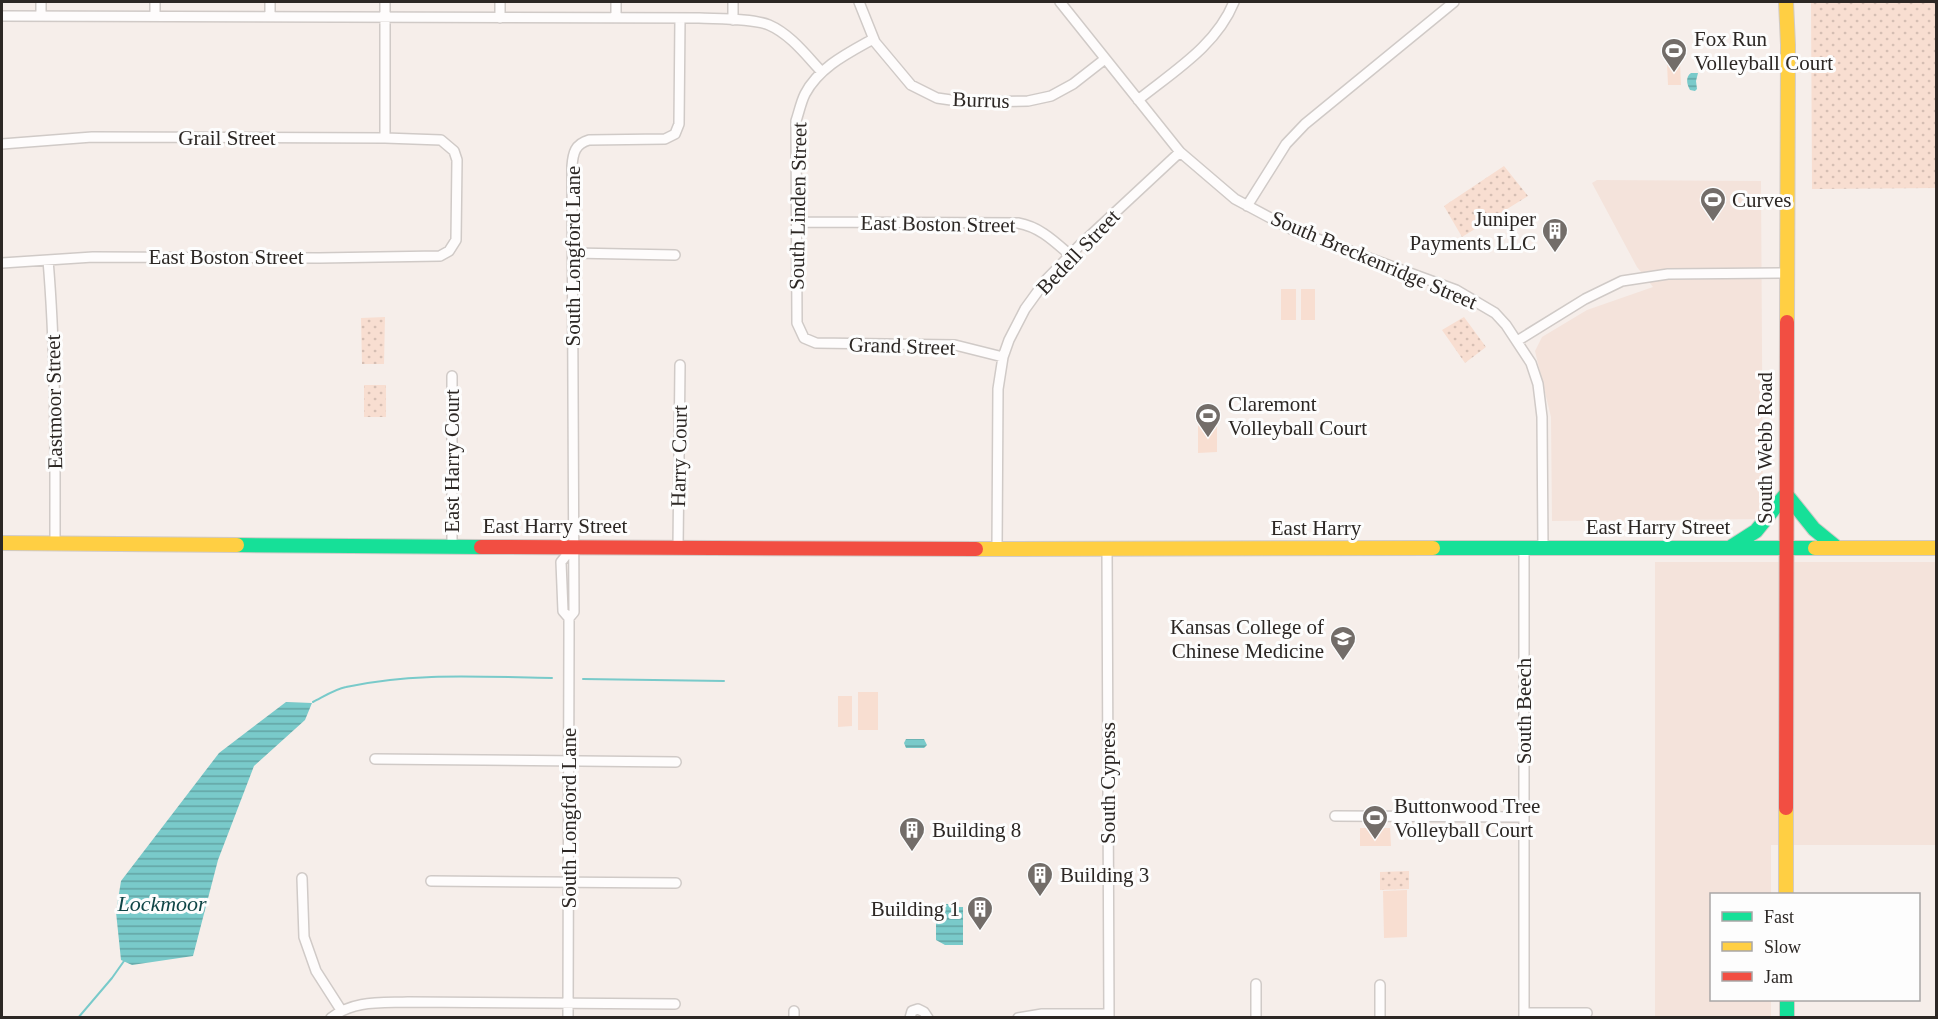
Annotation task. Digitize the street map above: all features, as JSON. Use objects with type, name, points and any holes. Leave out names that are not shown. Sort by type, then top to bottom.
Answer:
[{"type":"main road","name":"South Webb Road","points":[[1786,2],[1788,45],[1786,893]]},
{"type":"main road","points":[[1731,548],[1756,531],[1786,494],[1808,526],[1837,547]]},
{"type":"main road","name":"East Harry Street","points":[[2,543],[1107,549]]},
{"type":"main road","name":"East Harry Street","points":[[1524,549],[1936,548]]},
{"type":"main road","name":"East Harry","points":[[1107,549],[1524,549]]},
{"type":"main road","points":[[1787,1001],[1787,1017]]},
{"type":"street","points":[[41,2],[41,15]]},
{"type":"street","points":[[155,2],[155,16]]},
{"type":"street","points":[[270,2],[270,17]]},
{"type":"street","points":[[385,2],[385,138]]},
{"type":"street","points":[[500,2],[500,18]]},
{"type":"street","points":[[616,2],[616,18]]},
{"type":"street","points":[[733,2],[733,20]]},
{"type":"street","name":"Burrus","points":[[859,2],[873,39],[911,85],[937,98],[965,102],[1029,101],[1051,96],[1073,84],[1105,59]]},
{"type":"street","points":[[1138,100],[1205,46],[1224,22],[1234,2]]},
{"type":"street","points":[[1247,206],[1286,144],[1305,124],[1454,2]]},
{"type":"street","name":"South Breckenridge Street","points":[[1065,3],[1105,59],[1180,152],[1235,199],[1293,230],[1456,290],[1495,313],[1531,363],[1538,384],[1542,417],[1543,549]]},
{"type":"street","points":[[2,16],[733,20],[769,25],[796,43],[821,71]]},
{"type":"street","name":"South Longford Lane","points":[[568,1017],[569,618],[574,612],[572,166],[576,149],[582,142],[665,139],[675,134],[678,124],[680,18]]},
{"type":"street","name":"South Linden Street","points":[[802,335],[797,323],[796,121],[805,94],[821,71],[873,39]]},
{"type":"street","name":"Grail Street","points":[[2,144],[92,137],[441,140],[450,147],[457,160],[456,240],[449,251]]},
{"type":"street","name":"Bedell Street","points":[[997,549],[998,390],[1003,357],[1017,325],[1035,294],[1070,255],[1180,152]]},
{"type":"street","name":"East Boston Street","points":[[796,222],[1018,223],[1046,234],[1070,255]]},
{"type":"street","name":"East Boston Street","points":[[2,263],[93,256],[432,258],[449,251]]},
{"type":"street","points":[[573,253],[675,255]]},
{"type":"street","name":"Eastmoor Street","points":[[48,260],[54,357],[55,544]]},
{"type":"street","points":[[1517,341],[1585,299],[1622,281],[1668,274],[1786,273]]},
{"type":"street","name":"Grand Street","points":[[802,335],[816,343],[955,345],[1003,357]]},
{"type":"street","name":"Harry Court","points":[[678,548],[680,365]]},
{"type":"street","name":"East Harry Court","points":[[452,376],[452,547]]},
{"type":"street","name":"South Cypress","points":[[1107,549],[1109,1016]]},
{"type":"street","name":"South Beech","points":[[1524,549],[1524,1015]]},
{"type":"street","points":[[375,759],[676,762]]},
{"type":"street","points":[[1335,816],[1524,817]]},
{"type":"street","points":[[302,878],[304,937],[316,970],[341,1010]]},
{"type":"street","points":[[430,881],[676,883]]},
{"type":"street","points":[[1256,984],[1256,1017]]},
{"type":"street","points":[[1380,985],[1380,1017]]},
{"type":"street","points":[[331,1017],[341,1010],[364,1003],[675,1004]]},
{"type":"street","points":[[910,1017],[912,1011],[918,1010],[924,1012],[928,1017]]},
{"type":"street","points":[[1524,1015],[1587,1013]]},
{"type":"street","points":[[1018,1017],[1042,1014],[1109,1016]]},
{"type":"shaded area","points":[[1811,2],[1936,2],[1936,188],[1812,189]]},
{"type":"shaded area","name":"Fox Run Volleyball Court","points":[[1667,63],[1680,63],[1681,85],[1668,85]]},
{"type":"shaded area","points":[[1504,166],[1528,196],[1462,237],[1444,206]]},
{"type":"shaded area","points":[[1597,180],[1761,181],[1763,519],[1552,521],[1551,417],[1535,351],[1542,337],[1587,310],[1653,287],[1637,267],[1592,183]]},
{"type":"shaded area","points":[[1281,289],[1296,289],[1296,320],[1281,320]]},
{"type":"shaded area","points":[[1301,289],[1315,289],[1315,320],[1301,320]]},
{"type":"shaded area","points":[[385,317],[384,364],[362,364],[361,318]]},
{"type":"shaded area","points":[[1464,317],[1486,347],[1465,363],[1442,330]]},
{"type":"shaded area","points":[[364,385],[386,385],[386,417],[364,417]]},
{"type":"shaded area","name":"Claremont Volleyball Court","points":[[1198,425],[1217,425],[1217,452],[1198,453]]},
{"type":"shaded area","points":[[1655,562],[1936,562],[1936,845],[1771,845],[1771,893],[1710,893],[1710,1001],[1771,1001],[1771,1017],[1655,1016]]},
{"type":"shaded area","points":[[858,692],[878,692],[878,730],[858,730]]},
{"type":"shaded area","points":[[838,696],[852,696],[852,726],[838,727]]},
{"type":"shaded area","name":"Buttonwood Tree Volleyball Court","points":[[1360,828],[1390,828],[1391,846],[1360,846]]},
{"type":"shaded area","points":[[1409,871],[1409,889],[1380,890],[1380,872]]},
{"type":"shaded area","points":[[1407,890],[1407,937],[1384,938],[1383,891]]},
{"type":"water","points":[[1691,73],[1698,73],[1695,91],[1690,90],[1687,83]]},
{"type":"water","name":"Lockmoor","points":[[286,702],[312,703],[305,720],[254,766],[218,860],[193,956],[132,965],[121,960],[116,912],[121,881],[219,753]]},
{"type":"water","points":[[906,739],[924,739],[927,745],[924,748],[906,748],[904,743]]},
{"type":"water","points":[[944,904],[951,907],[963,907],[963,945],[945,945],[936,940],[936,911],[941,911]]},
{"type":"waterway","points":[[313,702],[342,688],[397,679],[449,676],[552,678]]},
{"type":"waterway","points":[[583,679],[724,681]]},
{"type":"waterway","points":[[78,1018],[124,961]]},
{"type":"traffic: fast","points":[[1731,547],[1756,531],[1786,494],[1814,529],[1836,547]]},
{"type":"traffic: fast","points":[[237,545],[481,547]]},
{"type":"traffic: fast","points":[[1433,548],[1815,548]]},
{"type":"traffic: fast","points":[[1787,1001],[1787,1018]]},
{"type":"traffic: slow","points":[[1786,2],[1788,45],[1787,322]]},
{"type":"traffic: slow","points":[[2,543],[237,545]]},
{"type":"traffic: slow","points":[[976,549],[1433,548]]},
{"type":"traffic: slow","points":[[1815,548],[1936,548]]},
{"type":"traffic: slow","points":[[1786,808],[1786,893]]},
{"type":"traffic: jam","points":[[1786,808],[1787,322]]},
{"type":"traffic: jam","points":[[481,547],[976,549]]},
{"type":"place","name":"Fox Run Volleyball Court","points":[[1674,74]]},
{"type":"place","name":"Curves","points":[[1713,223]]},
{"type":"place","name":"Juniper Payments LLC","points":[[1555,254]]},
{"type":"place","name":"Claremont Volleyball Court","points":[[1208,439]]},
{"type":"place","name":"Kansas College of Chinese Medicine","points":[[1343,662]]},
{"type":"place","name":"Buttonwood Tree Volleyball Court","points":[[1375,841]]},
{"type":"place","name":"Building 8","points":[[912,853]]},
{"type":"place","name":"Building 3","points":[[1040,898]]},
{"type":"place","name":"Building 1","points":[[980,932]]}]
